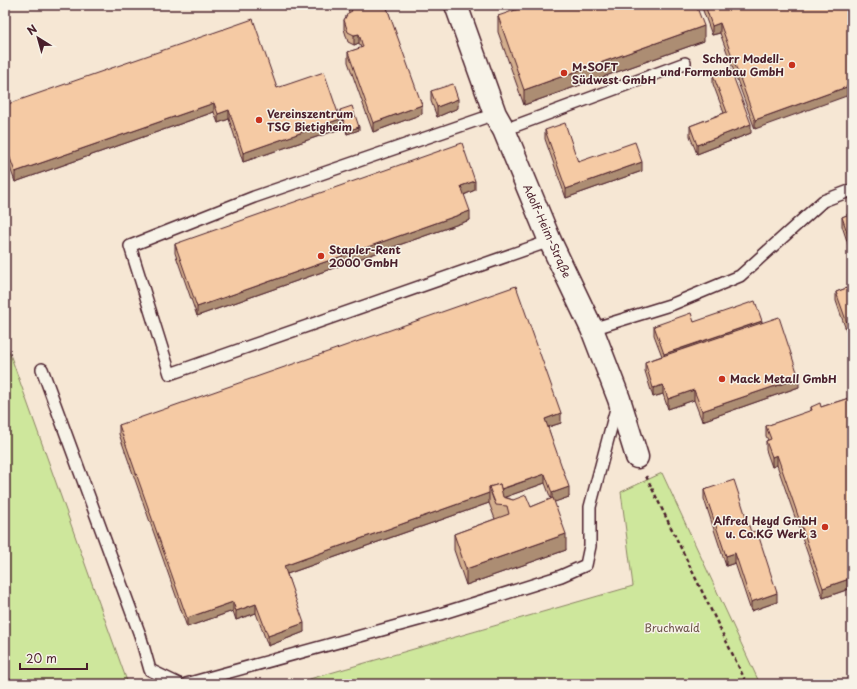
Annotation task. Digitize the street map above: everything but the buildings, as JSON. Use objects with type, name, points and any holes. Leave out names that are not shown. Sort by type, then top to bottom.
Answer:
[{"type":"street","name":"Adolf-Heim-Straße","points":[[456,5],[500,122],[550,241],[592,330],[619,398],[637,457]]},
{"type":"lane","points":[[550,241],[170,374],[130,246],[254,197],[500,122],[685,63]]},
{"type":"lane","points":[[592,330],[673,304],[740,276],[823,201],[852,190]]},
{"type":"lane","points":[[42,369],[140,636],[150,670],[179,684]]},
{"type":"lane","points":[[186,684],[440,614],[561,576],[586,565],[590,546],[590,507],[619,398]]},
{"type":"path","points":[[5,413],[5,424]]},
{"type":"path","points":[[637,457],[700,584],[747,684]]},
{"type":"shaded area","points":[[5,5],[852,5],[852,684],[760,684],[662,473],[621,493],[633,586],[292,684],[128,684],[5,350]]},
{"type":"green space","points":[[5,340],[128,684],[5,684]]},
{"type":"green space","name":"Bruchwald","points":[[662,473],[760,684],[292,684],[633,586],[621,492]]},
{"type":"place","name":"Schorr Modell- und Formenbau GmbH","points":[[792,65]]},
{"type":"place","name":"M•SOFT Südwest GmbH","points":[[564,73]]},
{"type":"place","name":"Vereinszentrum TSG Bietigheim","points":[[259,120]]},
{"type":"place","name":"Stapler-Rent 2000 GmbH","points":[[321,256]]},
{"type":"place","name":"Mack Metall GmbH","points":[[722,379]]},
{"type":"place","name":"Alfred Heyd GmbH u. Co.KG Werk 3","points":[[825,527]]}]
